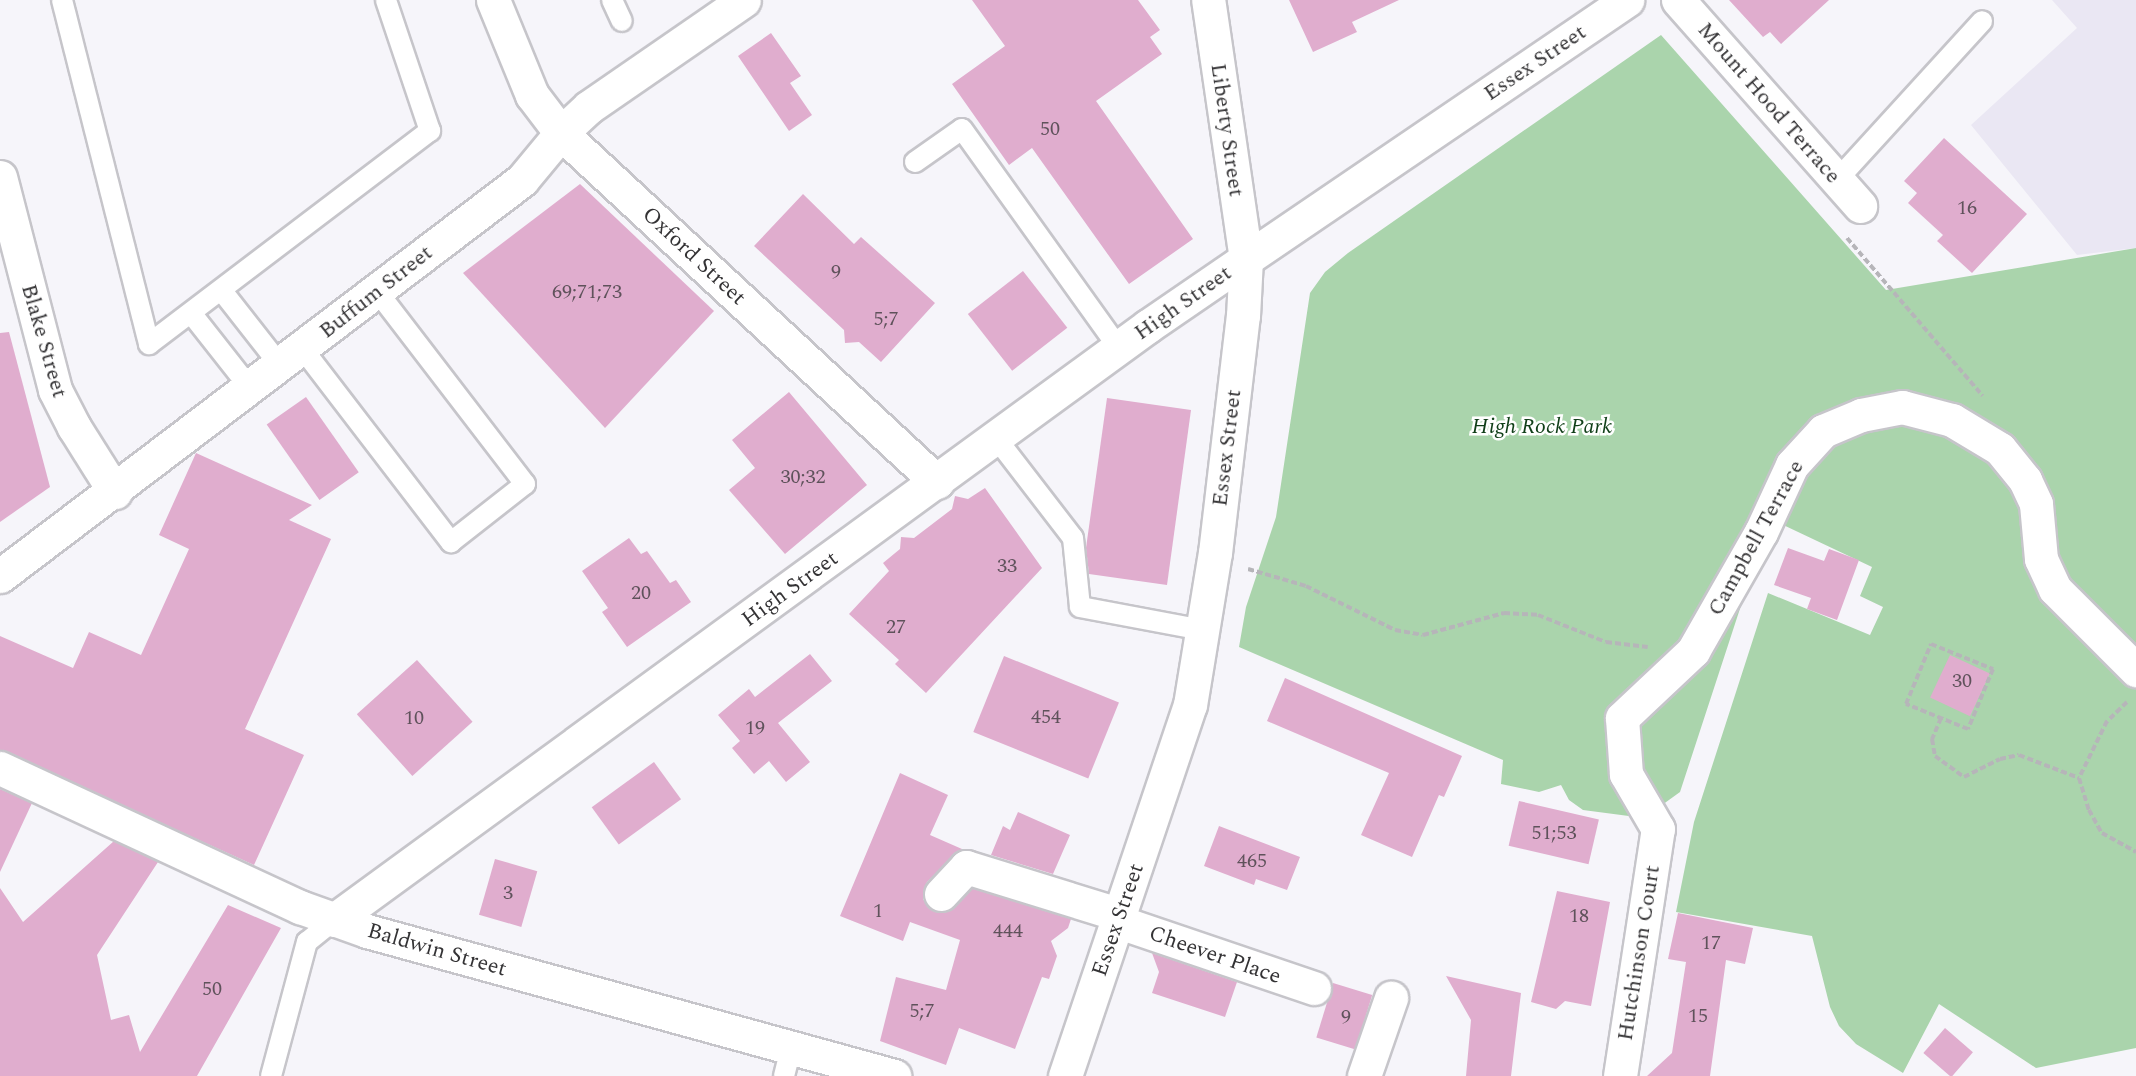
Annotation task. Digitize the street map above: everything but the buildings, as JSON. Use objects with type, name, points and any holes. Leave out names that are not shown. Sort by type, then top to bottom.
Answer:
[{"type":"street","name":"Oxford Street","points":[[493,0],[532,95],[561,133],[937,482]]},
{"type":"street","name":"Liberty Street","points":[[1208,0],[1246,260]]},
{"type":"street","name":"Essex Street","points":[[1065,1076],[1190,705],[1203,630],[1242,327],[1246,260],[1627,0]]},
{"type":"street","name":"Mount Hood Terrace","points":[[1678,0],[1860,206]]},
{"type":"street","name":"Buffum Street","points":[[0,576],[115,492],[522,180],[561,133],[589,107],[732,3]]},
{"type":"street","name":"Blake Street","points":[[0,177],[55,390],[74,428],[115,492]]},
{"type":"street","name":"High Street","points":[[334,920],[1119,348],[1246,260]]},
{"type":"street","name":"Campbell Terrace","points":[[1658,830],[1626,774],[1622,718],[1693,651],[1761,532],[1792,465],[1823,431],[1861,415],[1902,407],[1952,420],[2000,449],[2025,480],[2036,504],[2041,559],[2055,589],[2136,670]]},
{"type":"street","name":"Baldwin Street","points":[[0,768],[334,920],[788,1062],[894,1076]]},
{"type":"street","name":"Hutchinson Court","points":[[1620,1076],[1658,830]]},
{"type":"street","name":"Cheever Place","points":[[941,894],[966,867],[1314,988]]},
{"type":"street","points":[[1364,1076],[1391,998]]},
{"type":"lane","points":[[62,0],[149,344],[222,291],[430,131],[386,0]]},
{"type":"lane","points":[[612,0],[621,21]]},
{"type":"lane","points":[[1837,180],[1982,21]]},
{"type":"lane","points":[[915,162],[962,129],[1119,348]]},
{"type":"lane","points":[[222,291],[291,357],[451,542],[525,484],[376,291]]},
{"type":"lane","points":[[191,313],[250,388]]},
{"type":"lane","points":[[996,438],[1073,538],[1080,606],[1203,630]]},
{"type":"lane","points":[[271,1076],[307,942],[334,920]]},
{"type":"path","points":[[1861,252],[1984,397]]},
{"type":"path","points":[[1247,569],[1305,586],[1395,630],[1423,635],[1504,613],[1538,615],[1606,642],[1658,649],[1681,663]]},
{"type":"path","points":[[1931,644],[1993,669],[1968,729],[1941,718],[1906,704],[1931,644]]},
{"type":"path","points":[[2136,693],[2107,721],[2079,778],[2089,810],[2102,833],[2136,852]]},
{"type":"path","points":[[1941,718],[1932,739],[1935,756],[1964,777],[2000,759],[2019,755],[2079,778]]},
{"type":"shaded area","points":[[2052,0],[2136,0],[2136,248],[2077,255],[1971,125],[2077,28]]},
{"type":"green space","name":"High Rock Park","points":[[1661,35],[1886,290],[2136,248],[2136,1048],[2036,1068],[1939,1004],[1903,1073],[1856,1044],[1839,1026],[1830,1007],[1812,936],[1676,912],[1694,822],[1768,593],[1870,635],[1883,607],[1860,596],[1872,567],[1777,522],[1750,578],[1680,792],[1644,818],[1583,810],[1569,800],[1561,785],[1539,792],[1501,784],[1503,760],[1239,647],[1246,607],[1276,517],[1310,293],[1325,272],[1348,253]]}]
